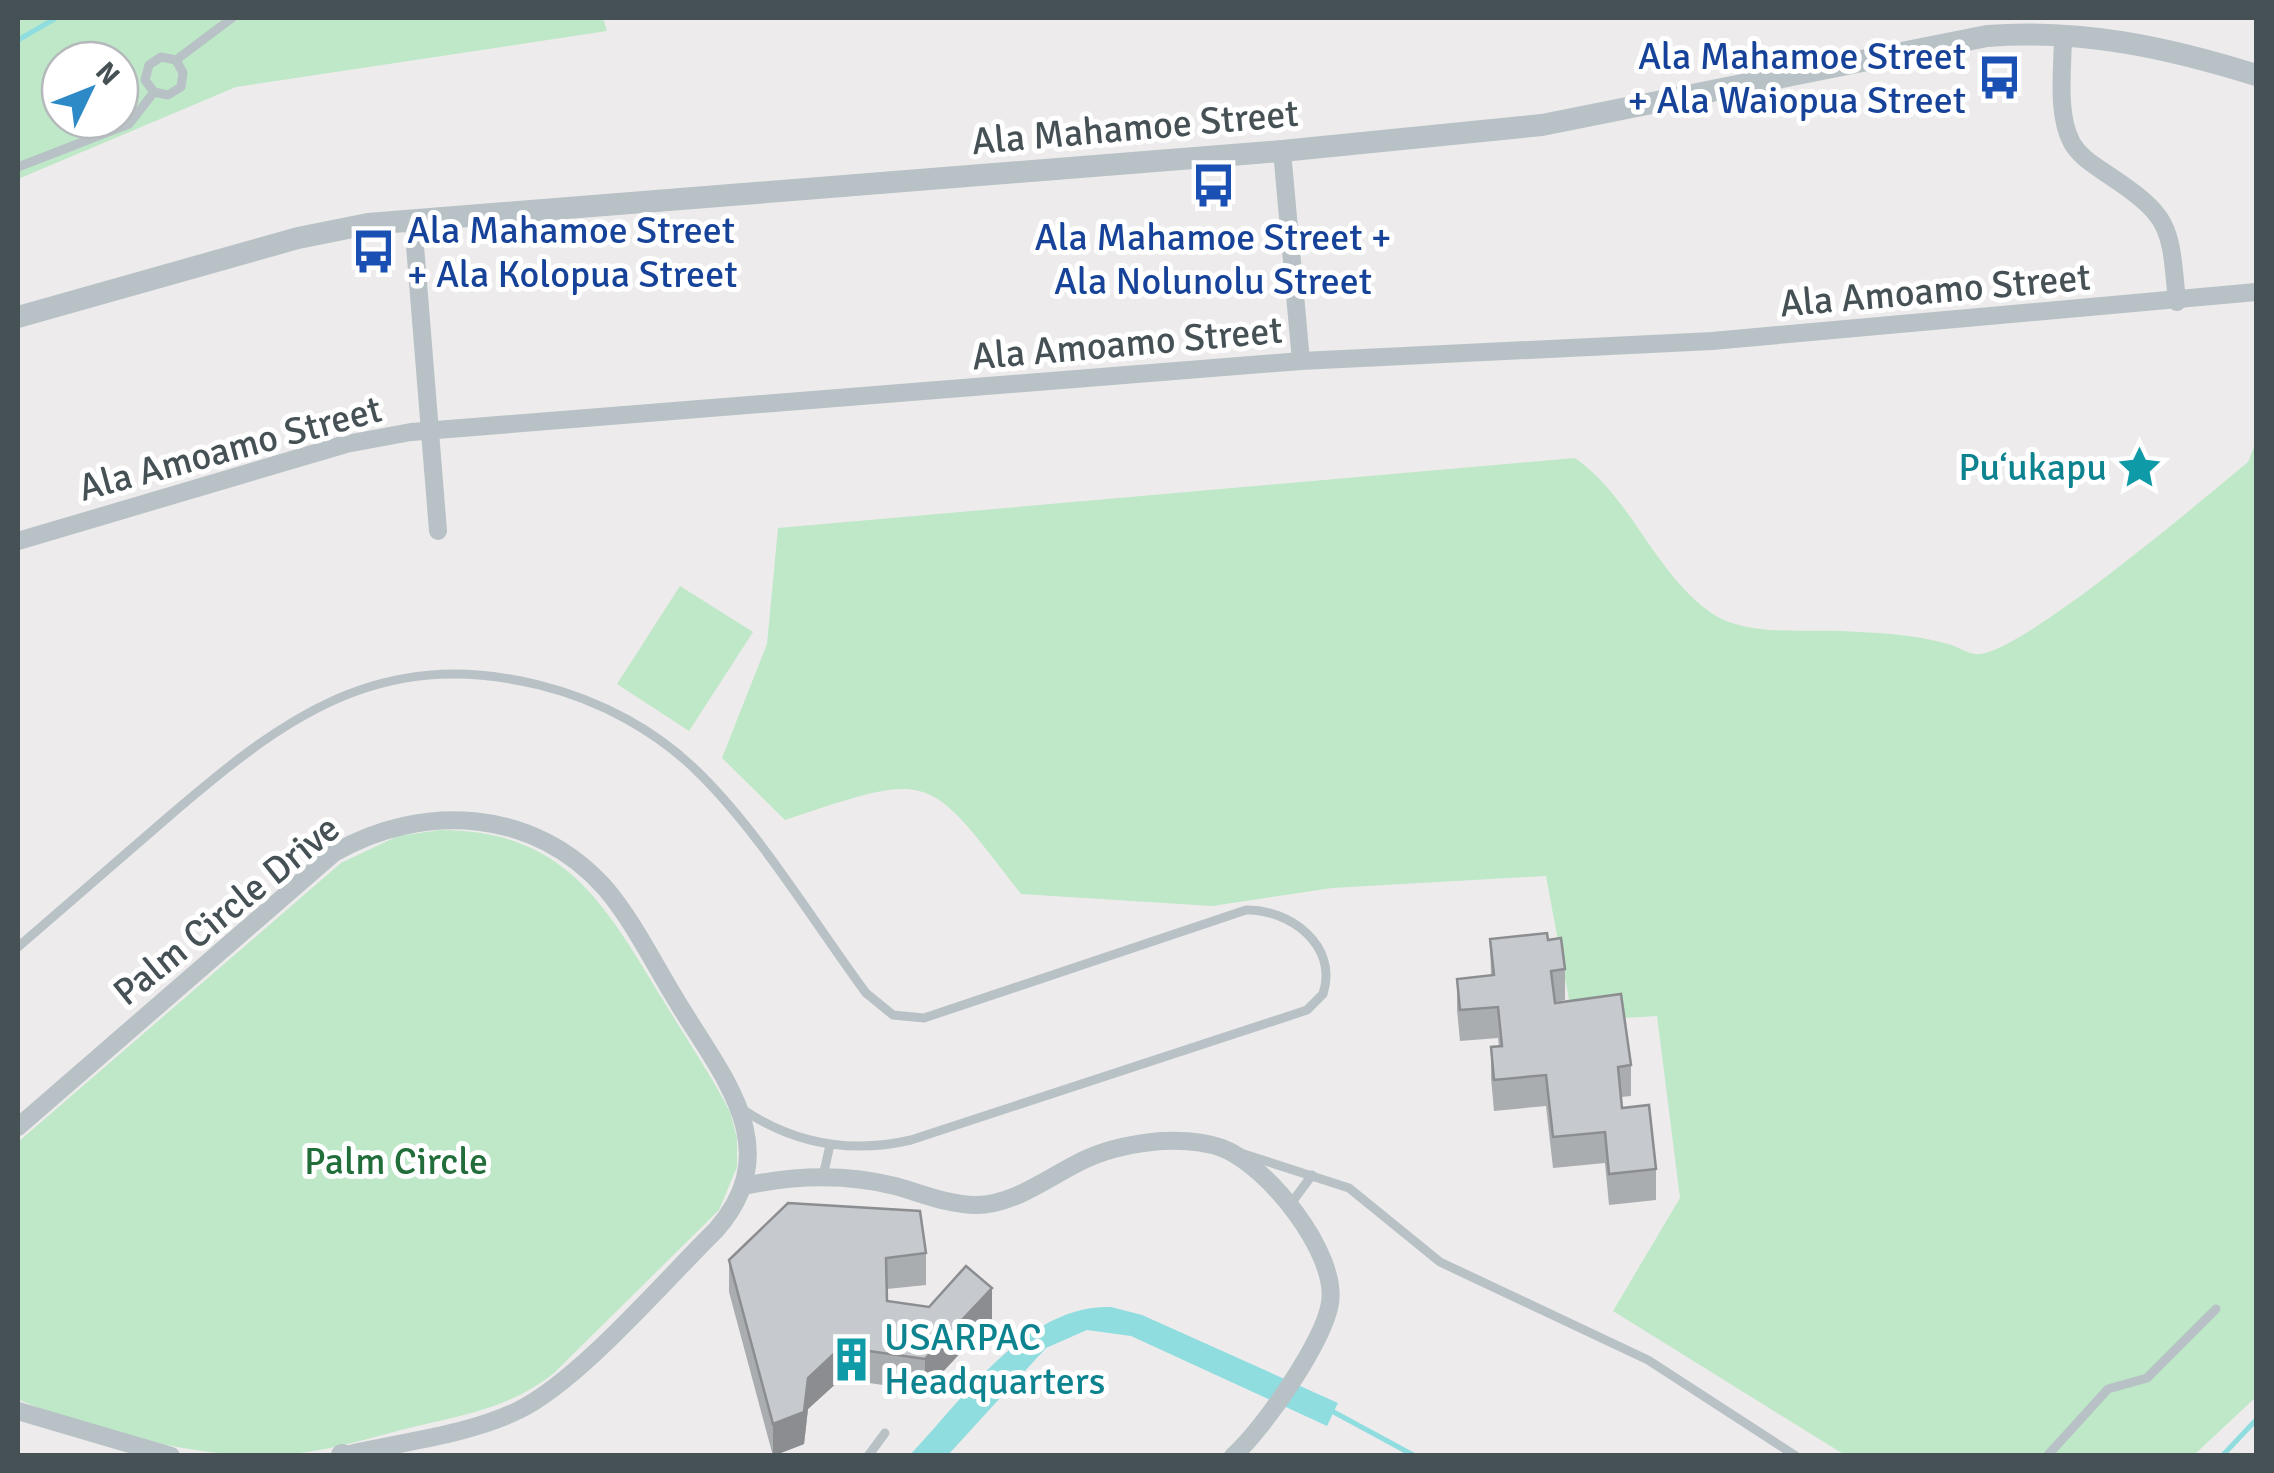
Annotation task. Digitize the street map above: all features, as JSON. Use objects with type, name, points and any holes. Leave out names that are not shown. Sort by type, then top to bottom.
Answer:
[{"type":"street","name":"Ala Mahamoe Street","points":[[18,317],[298,238],[413,220],[1282,151],[1542,125],[1950,42],[2025,33],[2154,45],[2256,74]]},
{"type":"street","points":[[2062,34],[2068,134],[2089,162],[2147,200],[2162,217],[2172,245],[2177,302]]},
{"type":"street","points":[[1282,151],[1301,361]]},
{"type":"street","points":[[413,220],[438,531]]},
{"type":"street","name":"Ala Amoamo Street","points":[[18,540],[346,444],[429,432],[1301,361],[1712,341],[2256,292]]},
{"type":"street","name":"Palm Circle Drive","points":[[18,1127],[334,854],[384,829],[439,819],[484,822],[528,834],[568,856],[617,903],[740,1107],[749,1151],[744,1186]]},
{"type":"street","points":[[342,1455],[499,1418],[547,1393],[716,1230],[744,1186],[823,1176],[874,1181],[964,1204],[987,1204],[1008,1199],[1112,1150],[1160,1141],[1222,1148],[1259,1172],[1326,1262],[1331,1290],[1326,1319],[1275,1406],[1232,1456]]},
{"type":"street","points":[[18,1411],[171,1456]]},
{"type":"lane","points":[[176,60],[232,18]]},
{"type":"lane","points":[[161,57],[176,60],[184,73],[180,88],[168,95],[154,92],[145,80],[148,65],[161,57]]},
{"type":"lane","points":[[18,167],[121,128],[140,114],[154,92]]},
{"type":"lane","points":[[18,946],[241,754],[292,719],[378,685],[471,675],[527,682],[582,698],[634,722],[680,755],[721,796],[873,1002],[892,1016],[924,1018],[1246,910],[1272,912],[1296,922],[1321,956],[1326,985],[1318,1001],[1307,1010],[911,1140],[871,1147],[830,1145],[773,1128],[740,1107]]},
{"type":"lane","points":[[823,1176],[830,1145]]},
{"type":"lane","points":[[1222,1148],[1312,1174],[1354,1192],[1440,1262],[1648,1360],[1796,1456]]},
{"type":"lane","points":[[1288,1207],[1312,1174]]},
{"type":"lane","points":[[2047,1456],[2108,1389],[2147,1378],[2216,1309]]},
{"type":"lane","points":[[868,1456],[886,1433]]},
{"type":"green space","points":[[18,18],[603,18],[607,31],[236,87],[140,128],[140,40],[40,40],[40,140],[110,140],[18,179]]},
{"type":"green space","points":[[2256,442],[2256,1397],[2194,1455],[1845,1455],[1613,1311],[1680,1198],[1657,1016],[1573,1021],[1546,876],[1332,888],[1212,906],[1021,894],[965,824],[944,803],[923,792],[900,789],[871,793],[785,820],[722,758],[767,644],[778,528],[1575,458],[1612,493],[1673,577],[1724,620],[1773,630],[1909,636],[1977,654],[1999,648],[2031,630],[2113,572],[2248,462]]},
{"type":"green space","points":[[680,586],[753,632],[689,731],[617,684]]},
{"type":"green space","name":"Palm Circle","points":[[440,830],[483,833],[519,843],[550,858],[600,904],[730,1112],[737,1138],[737,1167],[719,1210],[554,1373],[521,1394],[469,1414],[329,1448],[295,1454],[249,1455],[181,1448],[110,1432],[18,1399],[18,1142],[341,863],[398,836]]},
{"type":"water","points":[[1111,1307],[1142,1315],[1338,1403],[1327,1426],[1131,1336],[1087,1330],[1046,1348],[948,1455],[909,1456],[974,1383],[1024,1338],[1080,1310]]},
{"type":"building","points":[[1547,933],[1548,940],[1561,938],[1565,969],[1551,971],[1555,1003],[1621,994],[1631,1065],[1618,1067],[1622,1108],[1649,1105],[1656,1169],[1609,1174],[1605,1132],[1553,1137],[1546,1075],[1494,1080],[1491,1047],[1502,1046],[1498,1007],[1460,1010],[1457,979],[1494,975],[1490,939]]},
{"type":"building","name":"USARPAC Headquarters","points":[[788,1203],[920,1211],[926,1253],[886,1258],[887,1301],[929,1307],[966,1266],[992,1288],[925,1359],[841,1347],[808,1378],[804,1412],[773,1424],[729,1260]]},
{"type":"waterway","points":[[18,40],[56,18]]},
{"type":"waterway","points":[[1330,1410],[1415,1456]]},
{"type":"waterway","points":[[2222,1456],[2256,1420]]},
{"type":"place","name":"Ala Mahamoe Street + Ala Waiopua Street","points":[[1999,78]]},
{"type":"place","name":"Ala Mahamoe Street + Ala Nolunolu Street","points":[[1213,185]]},
{"type":"place","name":"Ala Mahamoe Street + Ala Kolopua Street","points":[[374,252]]},
{"type":"place","name":"Puʻukapu","points":[[2140,467]]},
{"type":"place","name":"USARPAC Headquarters","points":[[851,1359]]}]
